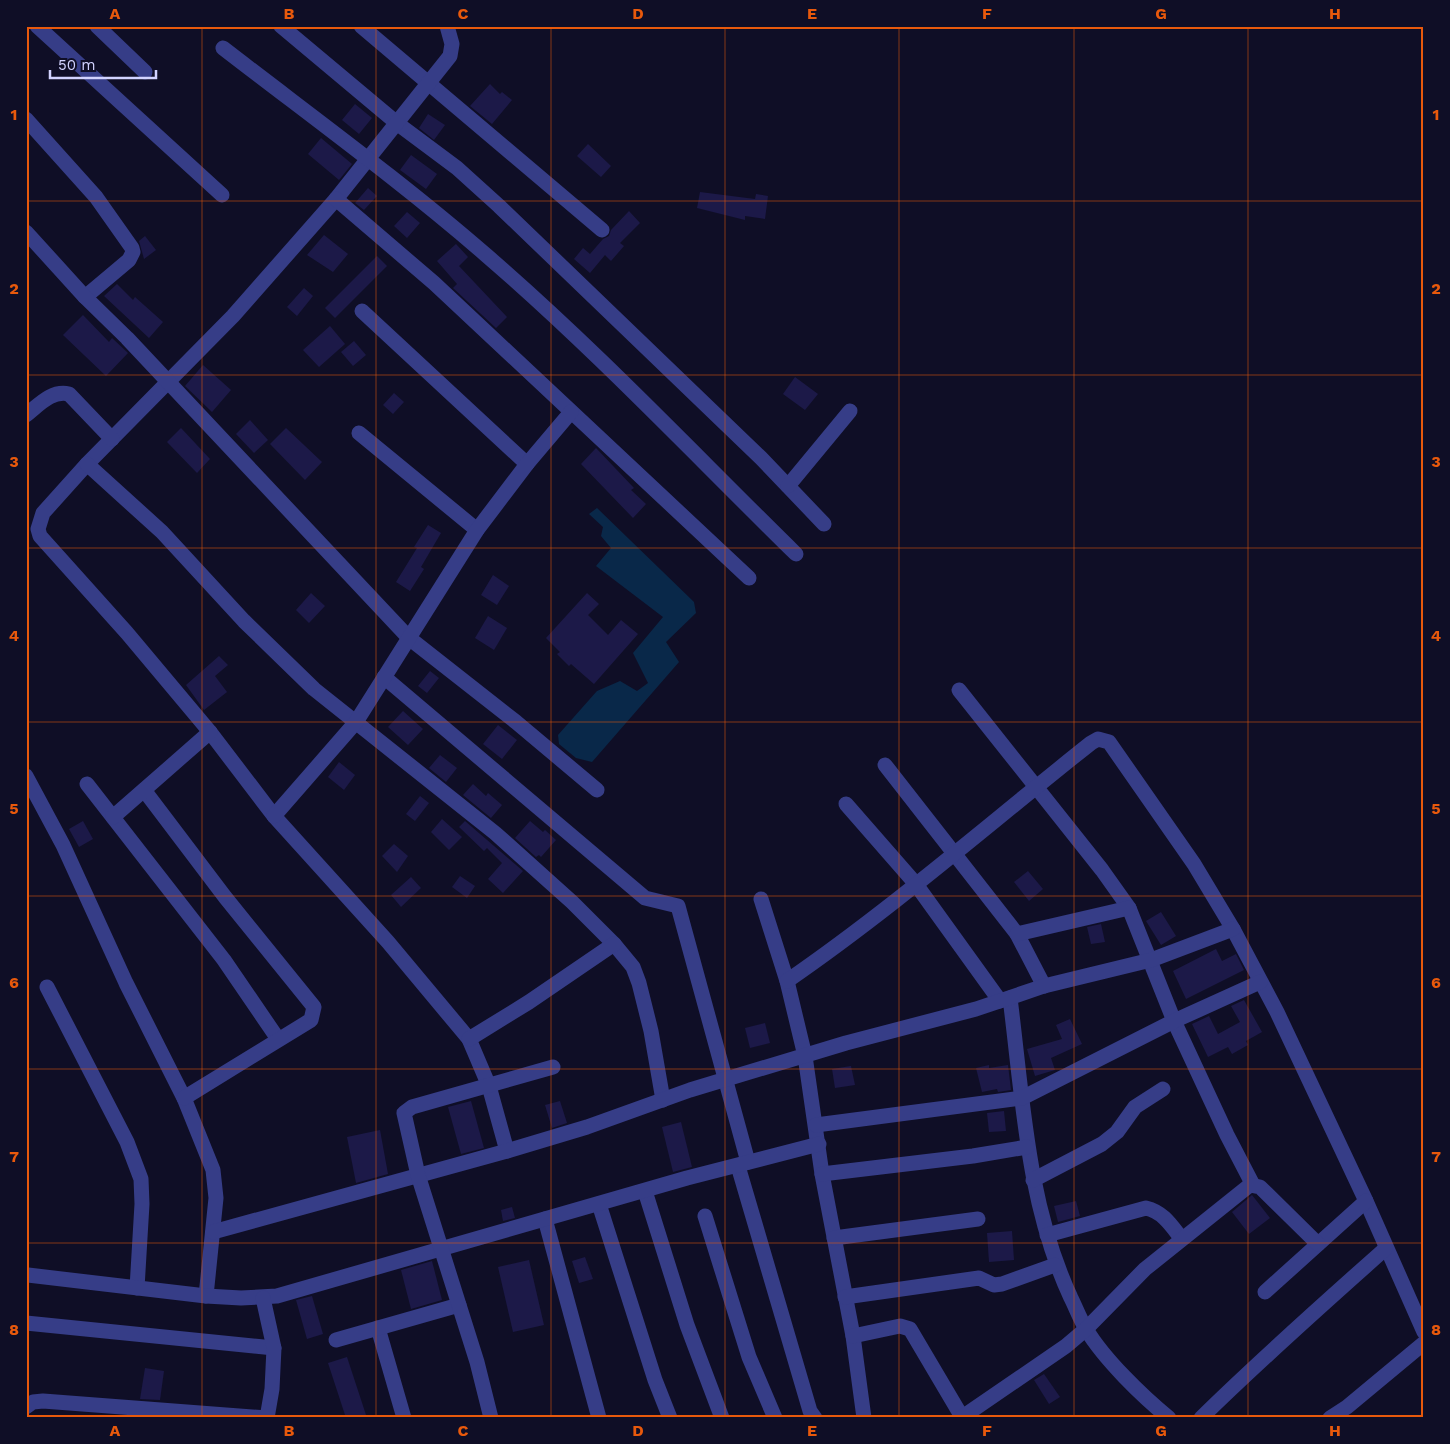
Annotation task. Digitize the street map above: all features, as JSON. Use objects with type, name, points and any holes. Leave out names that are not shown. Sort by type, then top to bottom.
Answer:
[{"type":"street","points":[[37,26],[222,195]]},
{"type":"street","points":[[97,26],[145,72]]},
{"type":"street","points":[[281,26],[398,124],[457,168],[788,486],[824,524]]},
{"type":"street","points":[[361,26],[510,150],[602,230]]},
{"type":"street","points":[[446,26],[452,44],[450,56],[398,124],[336,199],[233,316],[87,464],[43,513],[38,529],[40,536],[127,633],[210,732],[274,816],[388,942],[469,1039],[489,1086],[507,1151]]},
{"type":"street","points":[[223,48],[488,256],[608,369],[796,554]]},
{"type":"street","points":[[26,119],[96,197],[132,248],[133,252],[129,260],[85,297]]},
{"type":"street","points":[[336,199],[434,283],[749,578]]},
{"type":"street","points":[[26,232],[85,297],[410,638],[516,722],[597,790]]},
{"type":"street","points":[[362,311],[527,464]]},
{"type":"street","points":[[26,415],[54,394],[69,394],[112,439]]},
{"type":"street","points":[[788,486],[850,411]]},
{"type":"street","points":[[274,816],[356,722],[477,530],[527,464],[571,412]]},
{"type":"street","points":[[360,434],[477,530]]},
{"type":"street","points":[[87,464],[162,532],[244,620],[314,689],[495,833],[572,902],[614,944],[633,967],[639,983],[651,1031],[663,1100]]},
{"type":"street","points":[[384,677],[645,898],[678,906],[725,1079],[743,1164],[810,1411],[815,1418]]},
{"type":"street","points":[[959,690],[1102,870],[1129,908],[1174,1021],[1227,1135],[1253,1185]]},
{"type":"street","points":[[113,817],[210,732]]},
{"type":"street","points":[[787,981],[824,955],[955,854],[1091,743],[1098,739],[1109,742],[1194,864],[1233,929],[1366,1201],[1385,1249],[1424,1332]]},
{"type":"street","points":[[885,765],[1017,934],[1044,986]]},
{"type":"street","points":[[26,776],[63,845],[126,982],[184,1098],[213,1170],[216,1198],[206,1296]]},
{"type":"street","points":[[87,784],[224,960],[278,1040]]},
{"type":"street","points":[[144,790],[224,897],[314,1007],[311,1020],[184,1098]]},
{"type":"street","points":[[846,804],[915,883],[1005,1000],[1022,1098],[1027,1147],[1033,1180],[1056,1265],[1086,1329],[1138,1389],[1169,1418]]},
{"type":"street","points":[[761,900],[787,981],[805,1056],[822,1174],[853,1336],[864,1418]]},
{"type":"street","points":[[1017,934],[1129,908]]},
{"type":"street","points":[[213,1232],[507,1151],[725,1079],[1005,1000],[1044,986],[1150,960],[1233,929]]},
{"type":"street","points":[[469,1039],[529,1002],[614,944]]},
{"type":"street","points":[[816,1125],[1022,1098],[1174,1021],[1260,982]]},
{"type":"street","points":[[47,987],[127,1142],[141,1179],[142,1204],[137,1288]]},
{"type":"street","points":[[491,1418],[477,1362],[418,1175],[404,1113],[412,1107],[553,1067]]},
{"type":"street","points":[[1033,1180],[1102,1144],[1117,1132],[1135,1107],[1163,1089]]},
{"type":"street","points":[[28,1276],[206,1296],[263,1298],[301,1291],[440,1247],[687,1178],[819,1144]]},
{"type":"street","points":[[822,1174],[973,1156],[1027,1147]]},
{"type":"street","points":[[853,1336],[900,1326],[908,1327],[913,1332],[962,1418],[1066,1346],[1086,1329],[1139,1275],[1181,1238],[1248,1186],[1260,1187],[1318,1244]]},
{"type":"street","points":[[645,1191],[687,1325],[722,1418]]},
{"type":"street","points":[[1265,1292],[1366,1201]]},
{"type":"street","points":[[599,1204],[655,1380],[670,1418]]},
{"type":"street","points":[[1047,1235],[1146,1208],[1156,1210],[1163,1216],[1181,1238]]},
{"type":"street","points":[[705,1216],[749,1357],[775,1418]]},
{"type":"street","points":[[545,1219],[599,1418]]},
{"type":"street","points":[[834,1238],[978,1219]]},
{"type":"street","points":[[1201,1418],[1250,1370],[1385,1249]]},
{"type":"street","points":[[845,1296],[980,1278],[994,1285],[1002,1284],[1056,1265]]},
{"type":"street","points":[[28,1403],[43,1401],[218,1416],[267,1418],[272,1389],[274,1348],[263,1298]]},
{"type":"street","points":[[336,1340],[459,1305]]},
{"type":"street","points":[[26,1322],[274,1348]]},
{"type":"street","points":[[378,1328],[404,1418]]},
{"type":"street","points":[[1330,1418],[1347,1407],[1424,1343]]},
{"type":"water","points":[[597,508],[694,602],[696,613],[666,642],[679,662],[592,762],[576,758],[559,744],[558,735],[597,691],[620,681],[637,691],[648,683],[633,653],[663,617],[596,566],[611,548],[601,536],[603,527],[589,514]]},
{"type":"building","points":[[490,84],[500,94],[502,92],[512,100],[492,124],[470,106]]},
{"type":"building","points":[[355,104],[372,118],[359,134],[342,120]]},
{"type":"building","points":[[428,114],[445,125],[434,140],[419,128]]},
{"type":"building","points":[[321,138],[352,164],[339,180],[308,154]]},
{"type":"building","points":[[588,144],[611,166],[601,177],[577,156]]},
{"type":"building","points":[[411,155],[437,174],[426,189],[400,170]]},
{"type":"building","points":[[368,188],[377,196],[364,210],[355,203]]},
{"type":"building","points":[[700,192],[755,199],[756,194],[768,196],[765,219],[745,216],[745,220],[697,208]]},
{"type":"building","points":[[629,211],[640,223],[620,243],[624,246],[611,261],[605,255],[590,273],[574,259],[583,248],[590,254],[603,239],[609,236],[611,230]]},
{"type":"building","points":[[407,212],[420,223],[407,238],[394,226]]},
{"type":"building","points":[[324,235],[348,254],[333,272],[307,255]]},
{"type":"building","points":[[145,236],[156,250],[144,259],[139,241]]},
{"type":"building","points":[[456,244],[468,257],[459,266],[507,317],[496,328],[453,288],[457,284],[437,261]]},
{"type":"building","points":[[377,256],[387,266],[335,318],[325,308]]},
{"type":"building","points":[[117,284],[133,300],[135,297],[163,322],[149,338],[104,296]]},
{"type":"building","points":[[304,288],[313,296],[297,316],[287,307]]},
{"type":"building","points":[[83,315],[109,342],[112,338],[128,353],[106,376],[63,335]]},
{"type":"building","points":[[330,326],[345,344],[319,367],[303,350]]},
{"type":"building","points":[[354,341],[366,355],[353,366],[341,352]]},
{"type":"building","points":[[203,365],[231,390],[212,412],[185,386]]},
{"type":"building","points":[[795,377],[818,394],[805,410],[783,394]]},
{"type":"building","points":[[394,393],[404,402],[393,414],[383,405]]},
{"type":"building","points":[[250,420],[268,440],[254,453],[236,434]]},
{"type":"building","points":[[181,428],[210,459],[197,473],[167,442]]},
{"type":"building","points":[[286,428],[322,462],[305,480],[270,444]]},
{"type":"building","points":[[596,448],[634,488],[631,490],[646,504],[633,518],[581,464]]},
{"type":"building","points":[[428,525],[441,533],[421,567],[424,569],[410,591],[396,582],[417,548],[414,547]]},
{"type":"building","points":[[493,575],[509,586],[497,605],[481,595]]},
{"type":"building","points":[[311,593],[325,606],[309,623],[296,610]]},
{"type":"building","points":[[587,593],[599,604],[588,615],[608,635],[621,620],[638,634],[594,684],[571,664],[569,666],[557,654],[560,652],[546,638]]},
{"type":"building","points":[[488,616],[507,628],[494,650],[475,638]]},
{"type":"building","points":[[219,656],[228,665],[215,676],[227,692],[204,710],[186,685]]},
{"type":"building","points":[[430,671],[439,678],[427,693],[418,686]]},
{"type":"building","points":[[403,711],[423,729],[408,745],[388,727]]},
{"type":"building","points":[[498,725],[517,740],[502,759],[483,744]]},
{"type":"building","points":[[440,755],[457,768],[446,782],[429,768]]},
{"type":"building","points":[[339,762],[355,775],[344,790],[328,777]]},
{"type":"building","points":[[473,784],[486,796],[488,793],[502,805],[491,818],[463,795]]},
{"type":"building","points":[[420,796],[429,803],[415,821],[406,814]]},
{"type":"building","points":[[442,819],[462,837],[449,850],[431,832]]},
{"type":"building","points":[[83,821],[93,839],[79,847],[69,829]]},
{"type":"building","points":[[465,821],[523,871],[503,893],[488,879],[502,863],[487,848],[484,851],[459,827]]},
{"type":"building","points":[[530,821],[543,832],[545,830],[556,840],[541,857],[539,855],[536,857],[515,838]]},
{"type":"building","points":[[394,844],[408,856],[397,872],[382,856]]},
{"type":"building","points":[[1028,871],[1043,889],[1029,901],[1014,882]]},
{"type":"building","points":[[460,876],[475,886],[467,898],[452,887]]},
{"type":"building","points":[[411,877],[421,888],[401,907],[391,895]]},
{"type":"building","points":[[1161,912],[1176,936],[1161,945],[1146,921]]},
{"type":"building","points":[[1101,924],[1105,942],[1091,944],[1087,927]]},
{"type":"building","points":[[1216,949],[1222,961],[1236,954],[1244,970],[1186,999],[1173,971]]},
{"type":"building","points":[[1244,1000],[1262,1032],[1246,1041],[1248,1045],[1232,1054],[1228,1047],[1208,1057],[1192,1024],[1209,1016],[1218,1034],[1240,1022],[1231,1006]]},
{"type":"building","points":[[1070,1019],[1082,1044],[1051,1058],[1055,1070],[1035,1076],[1027,1049],[1062,1039],[1056,1025]]},
{"type":"building","points":[[765,1023],[770,1043],[750,1048],[745,1028]]},
{"type":"building","points":[[989,1065],[989,1068],[1008,1065],[1011,1090],[998,1092],[997,1089],[982,1092],[976,1068]]},
{"type":"building","points":[[851,1066],[855,1085],[835,1088],[832,1069]]},
{"type":"building","points":[[471,1101],[484,1148],[461,1154],[448,1107]]},
{"type":"building","points":[[560,1101],[567,1123],[552,1128],[545,1105]]},
{"type":"building","points":[[1004,1111],[1006,1131],[989,1132],[987,1113]]},
{"type":"building","points":[[681,1122],[692,1167],[673,1172],[662,1127]]},
{"type":"building","points":[[380,1130],[388,1174],[356,1183],[347,1137]]},
{"type":"building","points":[[1252,1195],[1270,1218],[1249,1234],[1232,1212]]},
{"type":"building","points":[[1076,1201],[1080,1216],[1058,1222],[1054,1206]]},
{"type":"building","points":[[512,1207],[515,1218],[503,1221],[501,1210]]},
{"type":"building","points":[[1012,1231],[1014,1260],[989,1262],[987,1233]]},
{"type":"building","points":[[585,1257],[593,1279],[579,1283],[572,1261]]},
{"type":"building","points":[[529,1260],[544,1325],[513,1332],[498,1267]]},
{"type":"building","points":[[432,1261],[442,1300],[411,1309],[401,1270]]},
{"type":"building","points":[[312,1296],[323,1334],[307,1339],[296,1300]]},
{"type":"building","points":[[347,1357],[367,1418],[346,1418],[328,1363]]},
{"type":"building","points":[[145,1368],[164,1371],[160,1400],[140,1399]]},
{"type":"building","points":[[1044,1374],[1060,1397],[1049,1404],[1034,1380]]}]
